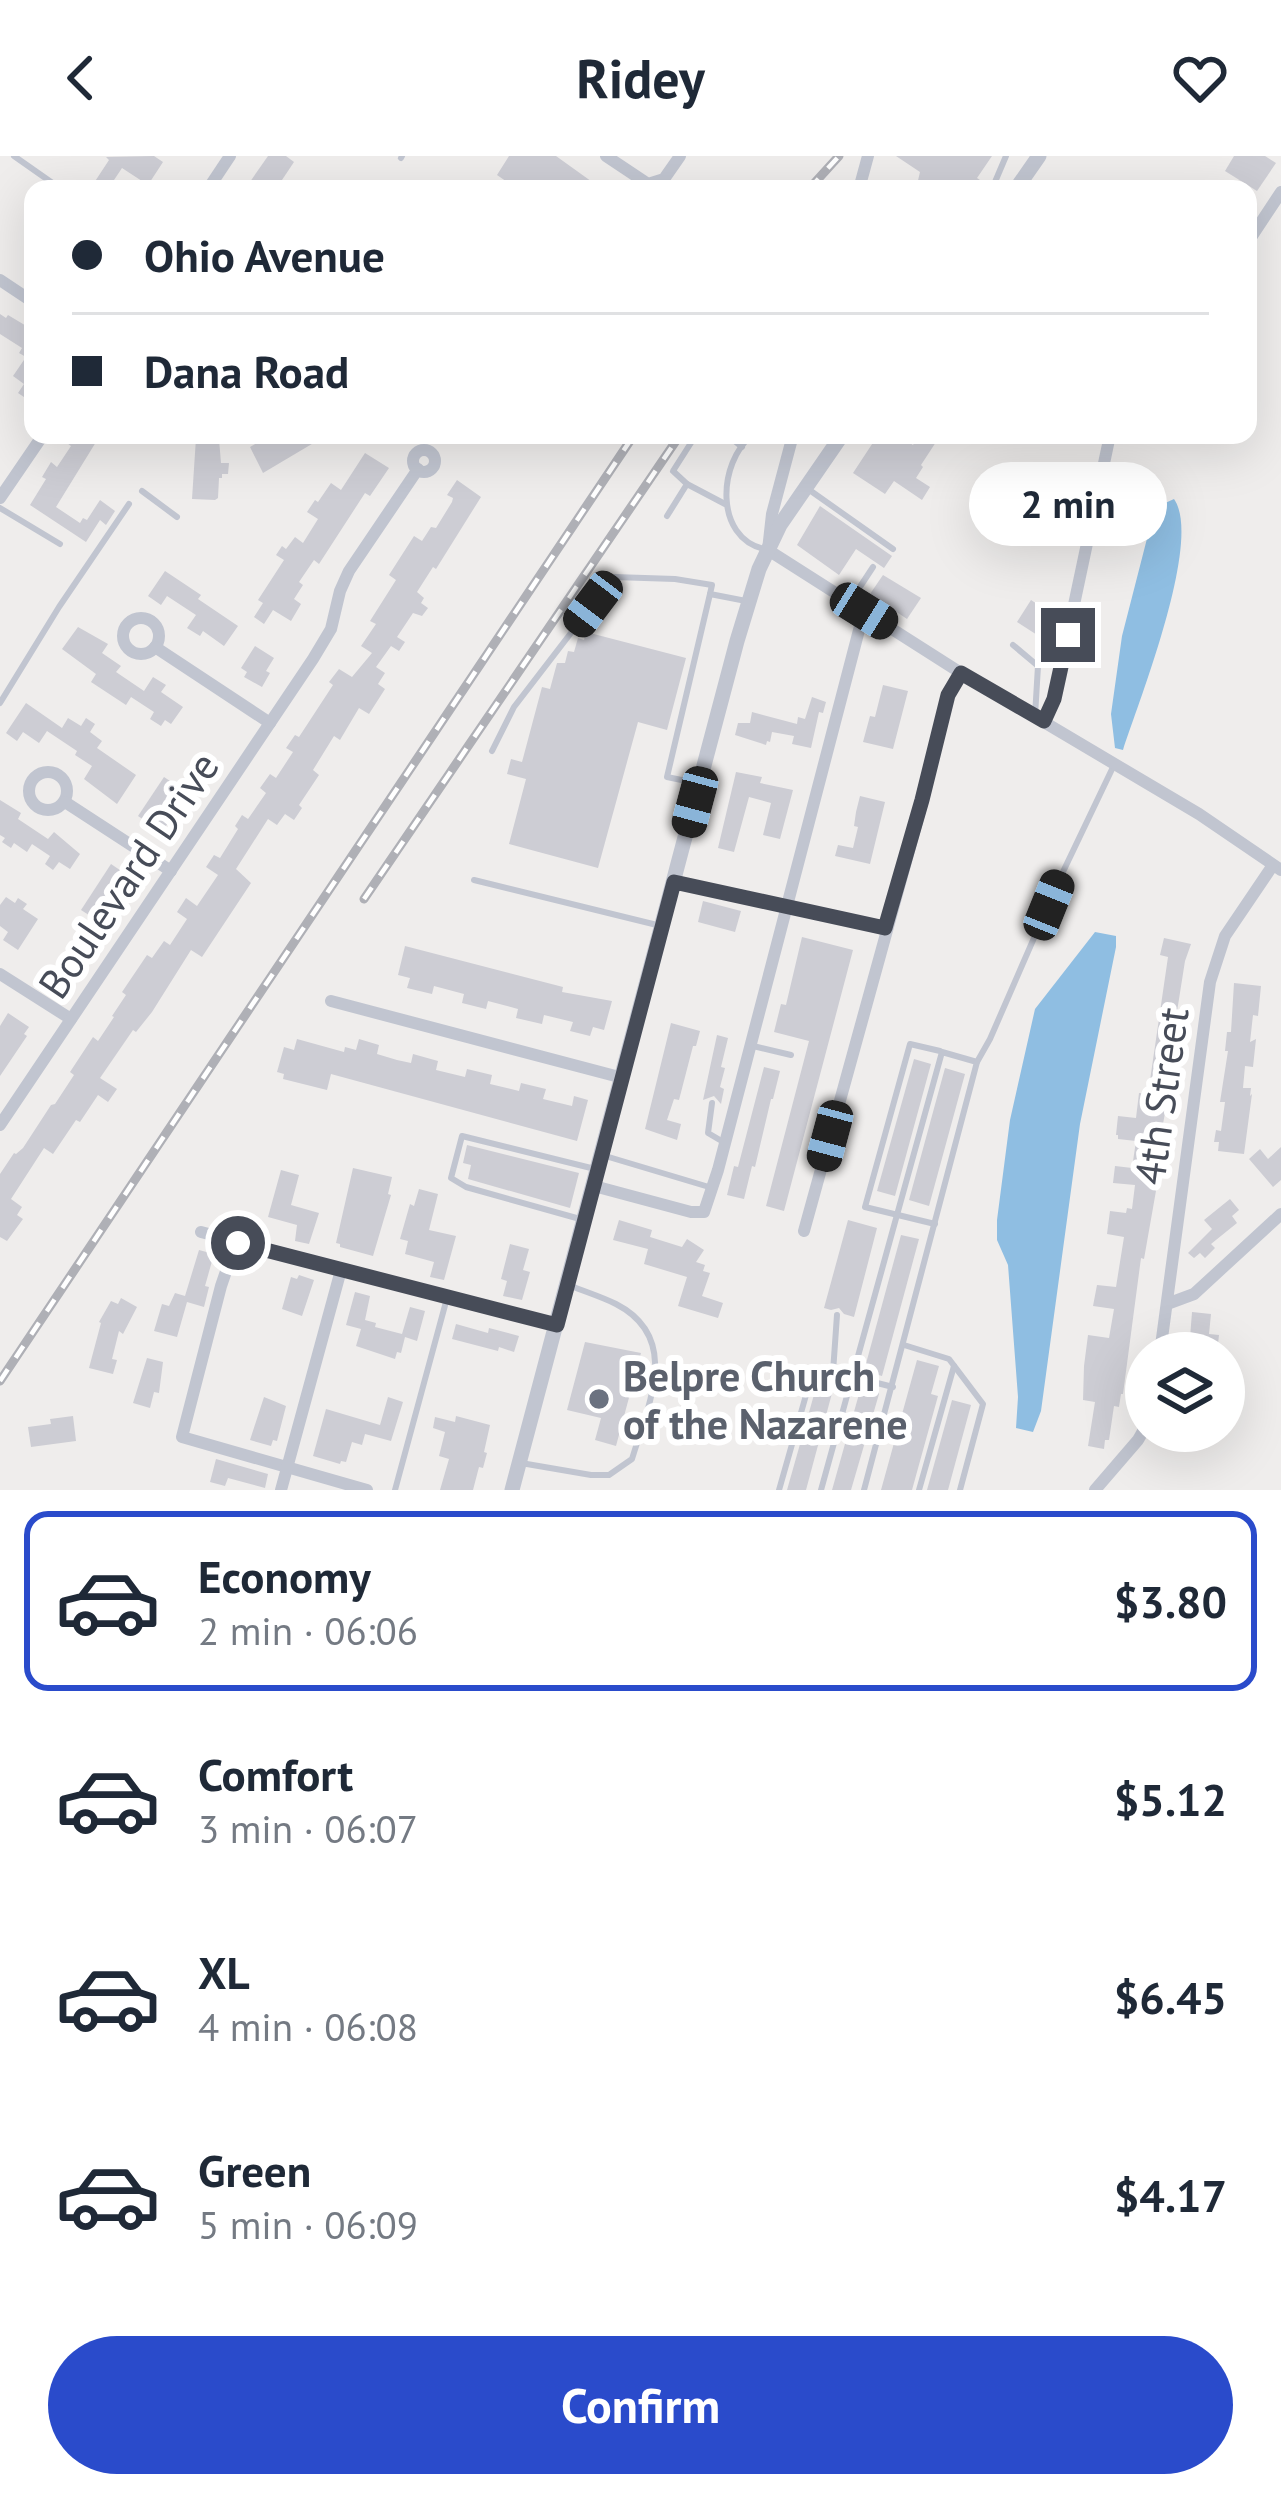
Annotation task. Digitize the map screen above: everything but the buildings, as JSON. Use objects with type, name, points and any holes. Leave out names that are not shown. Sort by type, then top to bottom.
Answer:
[{"type":"street","points":[[607,156],[642,180]]},
{"type":"street","points":[[1257,228],[1281,192]]},
{"type":"street","points":[[0,498],[37,444]]},
{"type":"street","points":[[768,550],[772,514],[791,444]]},
{"type":"street","points":[[512,1490],[749,602],[780,525],[836,444]]},
{"type":"street","points":[[1039,719],[1054,699],[1108,444]]},
{"type":"street","name":"Boulevard Drive","points":[[0,1125],[331,629],[349,571],[418,470]]},
{"type":"street","points":[[768,550],[961,673],[1199,814],[1277,868]]},
{"type":"street","points":[[598,1170],[691,1212],[704,1212],[864,611]]},
{"type":"street","name":"Boulevard Drive","points":[[155,647],[269,723]]},
{"type":"street","points":[[804,1231],[948,695],[961,673]]},
{"type":"street","points":[[65,802],[171,871]]},
{"type":"street","name":"4th Street","points":[[1163,1332],[1210,982],[1225,936],[1277,868]]},
{"type":"street","points":[[674,882],[885,928]]},
{"type":"street","points":[[0,974],[71,1019]]},
{"type":"street","points":[[331,1001],[623,1078]]},
{"type":"street","points":[[1167,1304],[1193,1294],[1281,1214]]},
{"type":"street","points":[[201,1232],[557,1325]]},
{"type":"street","points":[[238,1243],[194,1381],[181,1432],[184,1438],[367,1490]]},
{"type":"street","points":[[281,1490],[341,1270]]},
{"type":"street","points":[[1096,1490],[1128,1452]]},
{"type":"lane","points":[[14,156],[48,180]]},
{"type":"lane","points":[[690,444],[674,471],[687,484],[725,504]]},
{"type":"lane","points":[[739,444],[725,504],[736,532],[752,546],[768,550]]},
{"type":"lane","points":[[667,516],[687,484]]},
{"type":"lane","points":[[805,488],[893,549]]},
{"type":"lane","points":[[142,491],[177,517]]},
{"type":"lane","points":[[0,703],[129,504]]},
{"type":"lane","points":[[0,508],[60,544]]},
{"type":"lane","points":[[850,602],[873,567]]},
{"type":"lane","points":[[492,751],[514,707],[614,577],[675,579],[712,585],[667,777],[700,784]]},
{"type":"lane","points":[[710,594],[749,602]]},
{"type":"lane","points":[[1012,645],[1038,667],[1039,719]]},
{"type":"lane","points":[[864,1490],[976,1062],[1114,764]]},
{"type":"lane","points":[[474,880],[663,926]]},
{"type":"lane","points":[[935,1224],[865,1207],[910,1044],[976,1062]]},
{"type":"lane","points":[[750,1045],[791,1055]]},
{"type":"lane","points":[[820,1490],[942,1052]]},
{"type":"lane","points":[[712,1103],[708,1133],[725,1143]]},
{"type":"lane","points":[[585,1220],[466,1187],[451,1178],[462,1136],[598,1170],[712,1188]]},
{"type":"lane","points":[[520,1463],[609,1474],[632,1459],[648,1404],[657,1364],[646,1328],[616,1304],[567,1285]]},
{"type":"lane","points":[[395,1490],[447,1298]]},
{"type":"lane","points":[[833,1372],[837,1315]]},
{"type":"lane","points":[[904,1345],[950,1359],[983,1404],[960,1490]]},
{"type":"lane","points":[[919,1490],[954,1365]]},
{"type":"lane","points":[[779,1490],[814,1367],[893,1387]]},
{"type":"lane","points":[[194,1381],[209,1385]]},
{"type":"water","points":[[1174,499],[1181,520],[1175,584],[1123,750],[1115,748],[1111,714],[1122,636],[1151,523],[1163,504]]},
{"type":"water","points":[[1095,932],[1116,936],[1116,947],[1080,1124],[1041,1411],[1033,1432],[1016,1428],[1008,1265],[997,1240],[997,1220],[1010,1120],[1035,1009]]},
{"type":"railway","points":[[817,180],[839,156]]},
{"type":"railway","points":[[0,1381],[628,444]]},
{"type":"railway","points":[[364,899],[674,444]]},
{"type":"place","name":"Belpre Church of the Nazarene","points":[[599,1399]]},
{"type":"route","points":[[238,1243],[557,1325],[674,882],[885,928],[948,695],[961,673],[1044,721],[1054,699],[1068,635]]}]
